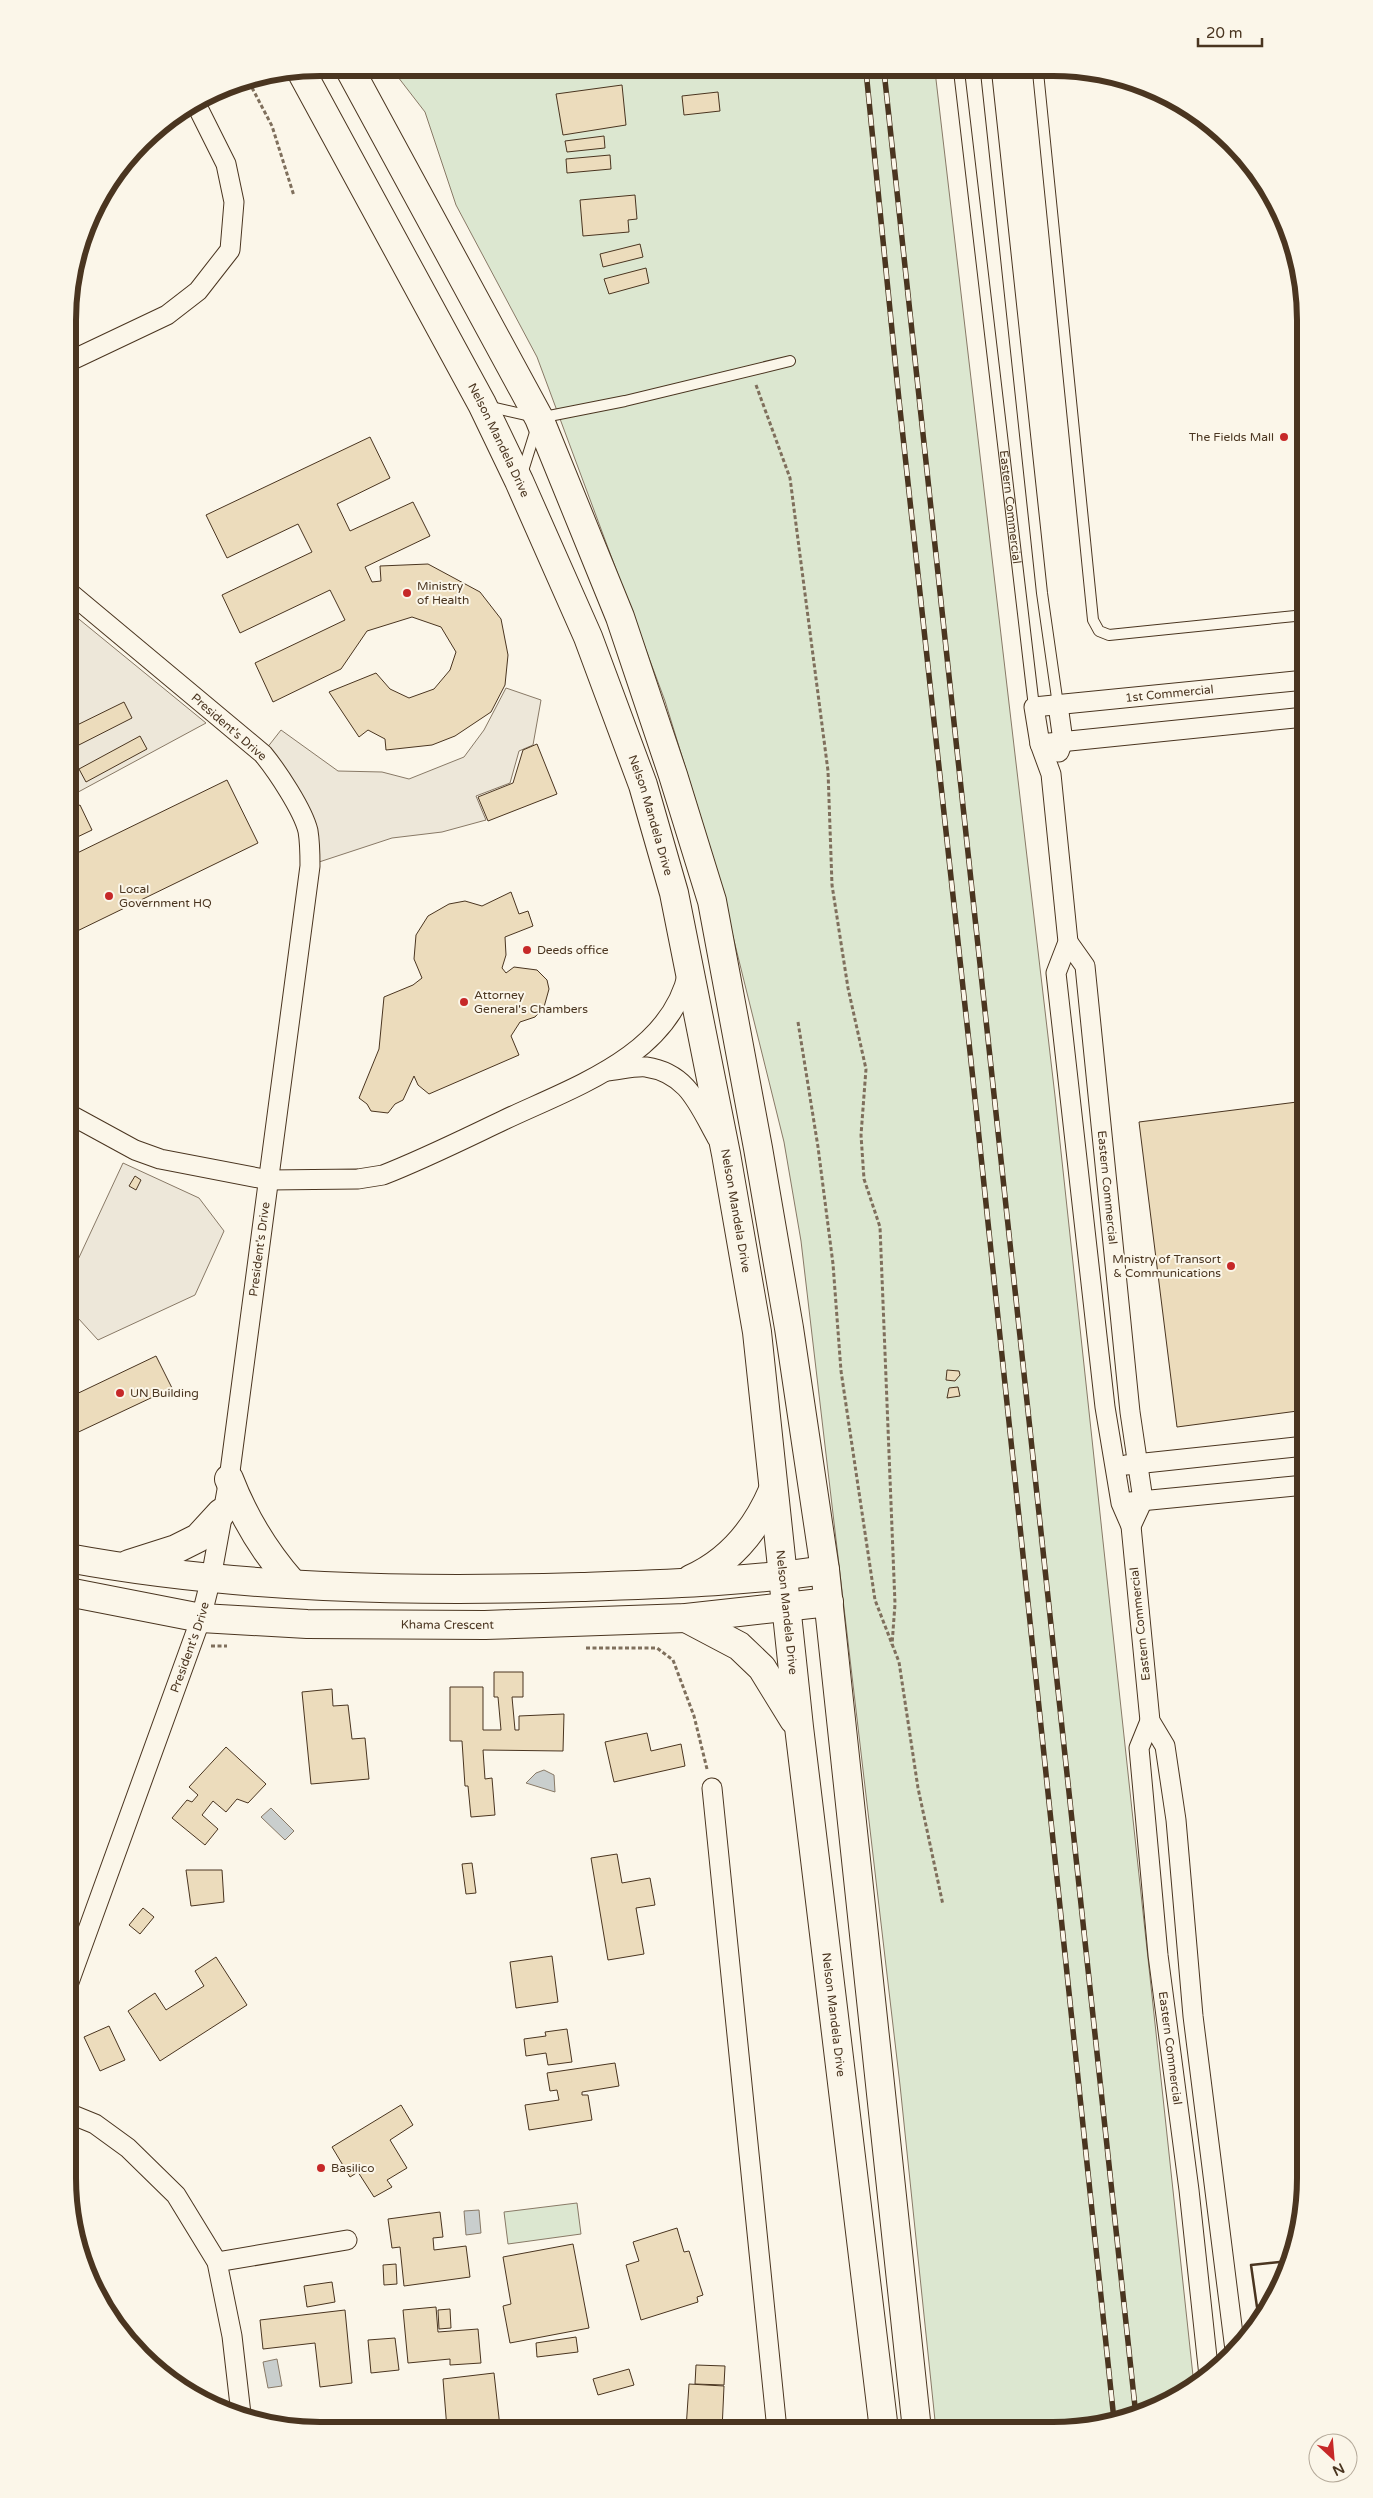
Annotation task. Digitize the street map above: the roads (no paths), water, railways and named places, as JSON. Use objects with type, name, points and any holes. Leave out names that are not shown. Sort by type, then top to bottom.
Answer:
[{"type":"main road","points":[[353,76],[539,418],[620,617],[673,775],[712,901],[784,1300],[825,1570],[916,2422]]},
{"type":"main road","name":"Nelson Mandela Drive","points":[[304,77],[482,404],[519,481],[588,637],[643,785],[674,892],[726,1154],[756,1332],[799,1727],[883,2422]]},
{"type":"main road","points":[[229,1479],[241,1510],[256,1536],[292,1583]]},
{"type":"main road","points":[[680,1584],[706,1572],[741,1545],[767,1505],[773,1490]]},
{"type":"main road","points":[[118,1567],[176,1550],[198,1538],[221,1513]]},
{"type":"main road","points":[[76,1559],[118,1567],[211,1578],[487,1590],[680,1584],[783,1576],[825,1570]]},
{"type":"main road","name":"Khama Crescent","points":[[76,1594],[200,1618],[307,1624],[475,1625],[686,1618],[828,1602]]},
{"type":"main road","points":[[686,1618],[739,1646],[756,1662],[775,1687],[799,1727]]},
{"type":"street","points":[[76,358],[167,315],[198,291],[230,250],[234,202],[226,164],[199,109]]},
{"type":"street","name":"President's Drive","points":[[76,598],[263,754],[280,775],[308,829],[310,866],[229,1479],[221,1513],[211,1578],[200,1618],[76,1963]]},
{"type":"street","name":"1st Commercial","points":[[1034,707],[1297,681]]},
{"type":"street","points":[[1051,774],[1063,741],[1058,705]]},
{"type":"street","name":"Eastern Commercial","points":[[1034,707],[1040,744],[1051,774],[1068,942],[1056,973],[1105,1407],[1121,1503],[1131,1526],[1150,1721],[1165,1746],[1176,1820],[1193,2016],[1234,2341]]},
{"type":"street","points":[[1040,744],[1297,718]]},
{"type":"street","name":"Eastern Commercial","points":[[1068,942],[1085,966],[1130,1412],[1143,1500]]},
{"type":"street","points":[[76,1118],[135,1150],[160,1159],[269,1180],[358,1179],[383,1176],[606,1071],[645,1042],[664,1023],[684,992],[689,965]]},
{"type":"street","points":[[606,1071],[645,1067],[671,1074],[677,1078],[684,1083],[695,1100],[726,1154]]},
{"type":"street","points":[[1114,1465],[1297,1447]]},
{"type":"street","points":[[1121,1503],[1297,1486]]},
{"type":"street","points":[[1131,1526],[1143,1500]]},
{"type":"street","name":"Eastern Commercial","points":[[1150,1721],[1140,1748],[1140,1758],[1158,1955],[1189,2190],[1208,2366]]},
{"type":"street","points":[[712,1788],[776,2422]]},
{"type":"street","points":[[76,2116],[95,2124],[128,2148],[176,2195],[217,2262],[232,2336],[239,2408]]},
{"type":"street","points":[[217,2262],[347,2240]]},
{"type":"lane","name":"Eastern Commercial","points":[[960,76],[1034,707]]},
{"type":"lane","points":[[986,76],[1042,593],[1058,705]]},
{"type":"lane","points":[[1038,76],[1093,620],[1099,631],[1109,635],[1297,617]]},
{"type":"lane","points":[[482,404],[539,418],[625,400],[790,360]]},
{"type":"lane","points":[[519,481],[539,418]]},
{"type":"railway","points":[[867,76],[899,400],[971,1061],[1113,2414]]},
{"type":"railway","points":[[885,76],[1135,2407]]},
{"type":"place","name":"The Fields Mall","points":[[1284,437]]},
{"type":"place","name":"Ministry of Health","points":[[407,593]]},
{"type":"place","name":"Local Government HQ","points":[[109,896]]},
{"type":"place","name":"Deeds office","points":[[527,950]]},
{"type":"place","name":"Attorney General's Chambers","points":[[464,1002]]},
{"type":"place","name":"Mnistry of Transort & Communications","points":[[1231,1266]]},
{"type":"place","name":"UN Building","points":[[120,1393]]},
{"type":"place","name":"Basilico","points":[[321,2168]]}]
